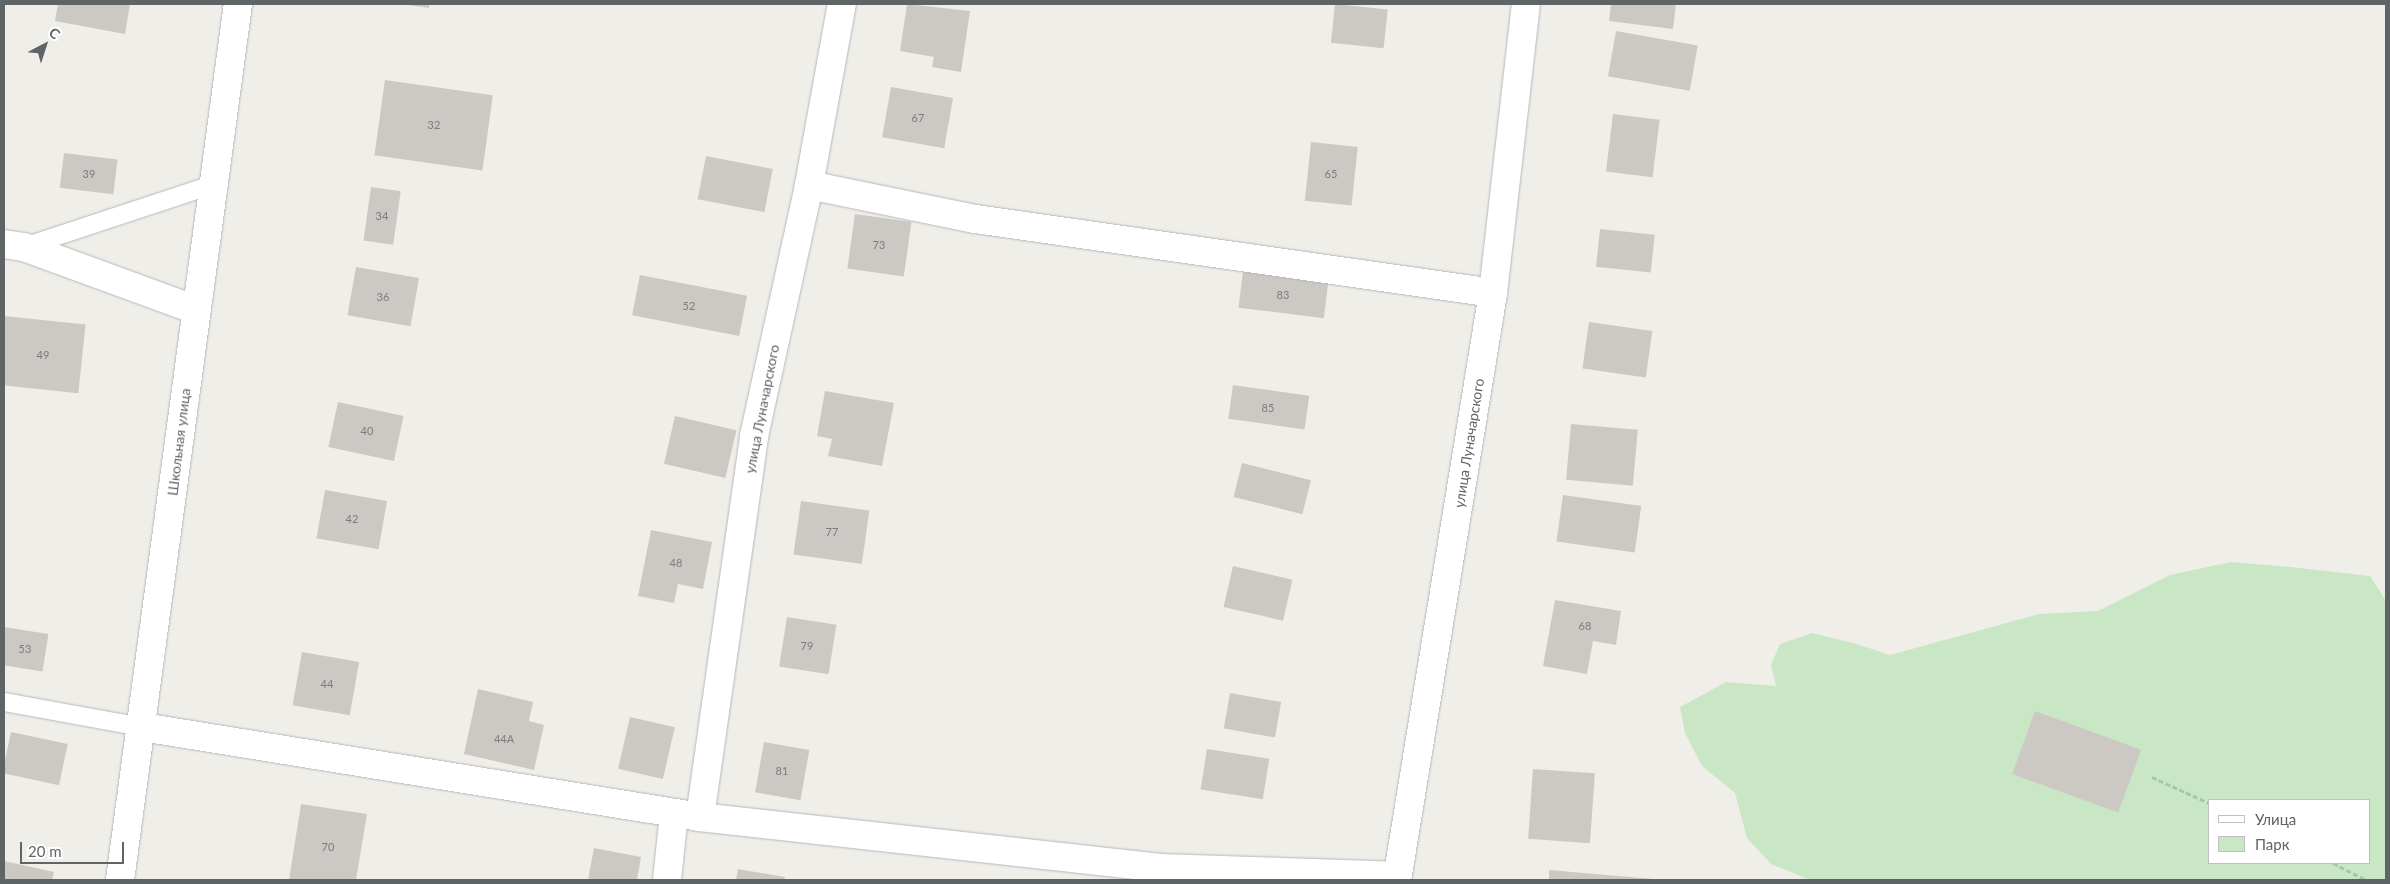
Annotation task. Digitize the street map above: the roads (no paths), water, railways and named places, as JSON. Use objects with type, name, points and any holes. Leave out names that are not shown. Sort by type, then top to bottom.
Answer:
[{"type":"street","name":"Школьная улица","points":[[120,880],[238,4]]},
{"type":"street","name":"улица Луначарского","points":[[667,880],[687,815],[754,436],[809,185],[842,4]]},
{"type":"street","name":"улица Луначарского","points":[[1397,878],[1493,293],[1526,4]]},
{"type":"street","points":[[809,185],[975,219],[1493,293]]},
{"type":"street","points":[[14,245],[196,310]]},
{"type":"street","points":[[142,727],[687,815],[1160,868],[1397,878]]},
{"type":"lane","points":[[14,245],[214,184]]},
{"type":"lane","points":[[4,702],[142,727]]}]
